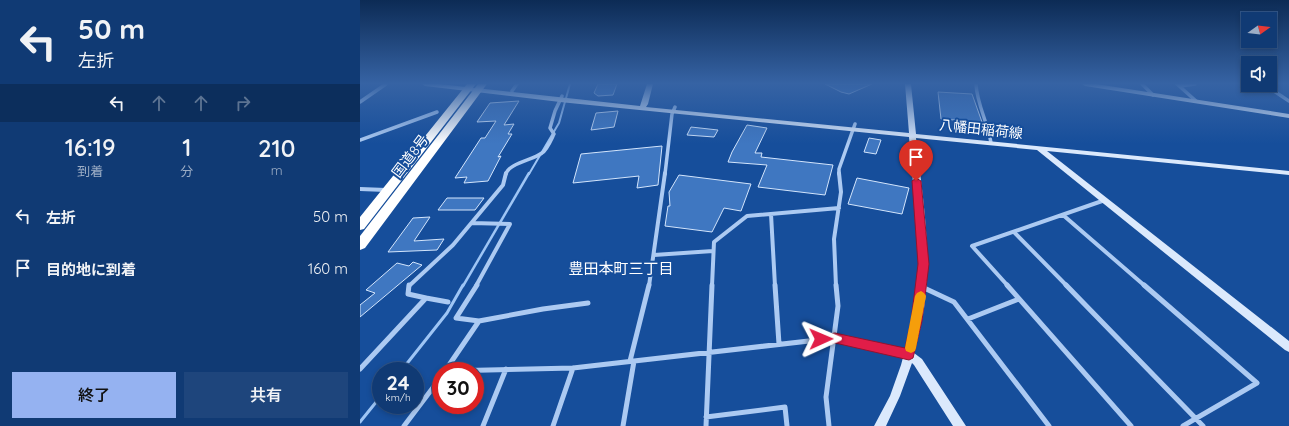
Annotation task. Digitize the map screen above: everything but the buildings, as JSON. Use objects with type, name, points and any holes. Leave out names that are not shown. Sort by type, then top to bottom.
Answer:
[{"type":"highway","name":"国道8号","points":[[360,226],[388,190],[461,104]]},
{"type":"highway","name":"国道8号","points":[[360,245],[463,104]]},
{"type":"main road","name":"八幡田稲荷線","points":[[621,104],[990,140],[1289,173]]},
{"type":"main road","points":[[880,426],[895,397],[909,354],[917,321],[922,288],[924,264],[909,104]]},
{"type":"main road","points":[[1214,104],[1289,116]]},
{"type":"main road","name":"八幡田稲荷線","points":[[1037,145],[1289,168]]},
{"type":"main road","points":[[1037,145],[1289,347]]},
{"type":"main road","points":[[909,354],[918,362],[960,426]]},
{"type":"street","points":[[448,302],[408,294],[409,285],[453,245],[503,185],[507,171],[512,166],[543,153],[554,134],[550,128],[558,104]]},
{"type":"street","points":[[978,104],[990,140]]},
{"type":"street","points":[[623,426],[632,361],[648,295],[664,185],[673,109]]},
{"type":"street","points":[[360,140],[437,112]]},
{"type":"street","points":[[828,426],[826,397],[835,338],[838,306],[834,268],[834,239],[840,208],[841,192],[839,169],[855,127]]},
{"type":"street","points":[[360,189],[388,190]]},
{"type":"street","points":[[1105,200],[972,246],[1131,426]]},
{"type":"street","points":[[706,426],[714,242],[748,216],[840,208]]},
{"type":"street","points":[[771,214],[779,344]]},
{"type":"street","points":[[1063,214],[1257,383],[1183,426]]},
{"type":"street","points":[[472,223],[510,224],[472,294],[456,318],[479,321],[543,309],[588,303]]},
{"type":"street","points":[[1014,232],[1203,426]]},
{"type":"street","points":[[654,254],[713,251]]},
{"type":"street","points":[[922,288],[954,302],[1049,426]]},
{"type":"street","points":[[360,369],[426,298]]},
{"type":"street","points":[[968,319],[1019,299]]},
{"type":"street","points":[[451,362],[479,321]]},
{"type":"street","points":[[484,370],[573,368],[835,338],[909,354]]},
{"type":"street","points":[[553,426],[573,368]]},
{"type":"street","points":[[483,426],[506,369]]},
{"type":"street","points":[[404,426],[432,389]]},
{"type":"street","points":[[706,416],[785,407],[787,426]]},
{"type":"waterway","points":[[529,174],[559,123],[564,104]]},
{"type":"waterway","points":[[463,286],[529,173]]},
{"type":"waterway","points":[[408,362],[447,313],[463,285]]},
{"type":"waterway","points":[[360,422],[372,407]]},
{"type":"slow traffic","points":[[911,348],[921,296]]},
{"type":"district","name":"豊田本町三丁目","points":[[621,269]]},
{"type":"route","points":[[821,339],[835,338],[909,354],[917,321],[924,264],[916,181]]}]
